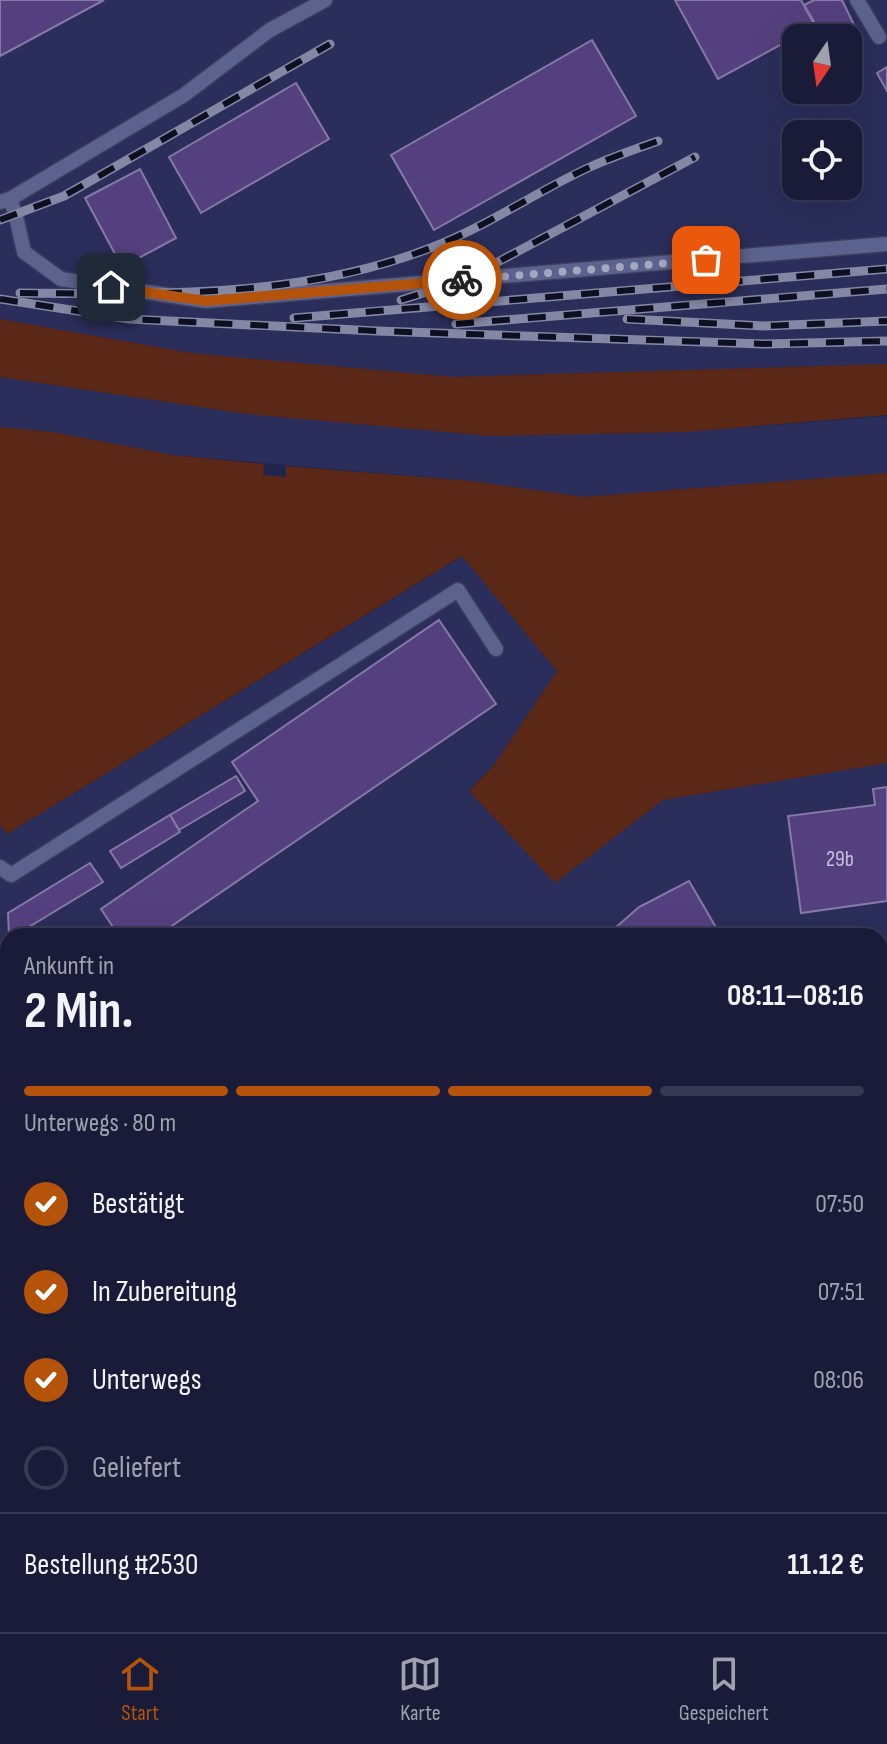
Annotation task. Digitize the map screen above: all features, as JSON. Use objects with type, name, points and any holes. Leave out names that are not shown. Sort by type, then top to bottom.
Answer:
[{"type":"lane","points":[[325,0],[270,30],[184,95],[5,200],[16,216],[24,252],[61,279],[206,301],[887,244]]},
{"type":"lane","points":[[857,0],[879,37]]},
{"type":"lane","points":[[0,867],[11,875],[458,590],[496,649]]},
{"type":"shaded area","points":[[0,0],[887,0],[887,364],[453,377],[191,353],[0,319]]},
{"type":"shaded area","points":[[0,319],[191,353],[453,377],[887,364],[887,415],[686,432],[491,436],[247,414],[0,377]]},
{"type":"shaded area","points":[[0,377],[247,414],[491,436],[686,432],[887,416],[887,473],[584,497],[471,481],[172,455],[53,432],[0,427]]},
{"type":"shaded area","points":[[0,427],[53,432],[172,455],[264,464],[263,475],[286,477],[286,466],[471,481],[584,497],[887,473],[887,763],[663,800],[555,883],[469,791],[494,765],[557,671],[462,556],[7,834],[0,825]]},
{"type":"shaded area","points":[[463,556],[557,671],[494,765],[469,791],[555,882],[663,800],[887,763],[887,928],[0,928],[0,825],[7,834]]},
{"type":"building","points":[[0,0],[104,0],[0,56]]},
{"type":"building","points":[[675,0],[801,0],[814,24],[782,24],[782,44],[718,79]]},
{"type":"building","points":[[814,0],[842,0],[854,24],[816,24],[804,5]]},
{"type":"building","points":[[592,40],[636,116],[434,230],[391,155]]},
{"type":"building","points":[[887,67],[887,91],[877,73]]},
{"type":"building","points":[[296,83],[329,139],[201,213],[169,157]]},
{"type":"building","points":[[140,169],[176,238],[122,267],[85,198]]},
{"type":"building","points":[[439,620],[496,704],[169,928],[114,928],[101,909],[258,801],[232,762]]},
{"type":"building","points":[[236,776],[245,791],[179,830],[170,815]]},
{"type":"building","points":[[887,787],[887,901],[801,913],[788,816],[875,805],[873,789]]},
{"type":"building","points":[[170,815],[180,832],[121,868],[110,851]]},
{"type":"building","points":[[90,863],[103,882],[27,928],[9,928],[8,913]]},
{"type":"building","points":[[689,881],[716,928],[615,928],[639,907]]},
{"type":"railway","points":[[0,220],[64,196],[330,44]]},
{"type":"railway","points":[[20,293],[125,294],[230,290],[281,285],[383,264],[433,247],[590,167],[658,141]]},
{"type":"railway","points":[[401,300],[464,280],[695,157]]},
{"type":"railway","points":[[294,318],[887,269]]},
{"type":"railway","points":[[456,324],[887,289]]},
{"type":"railway","points":[[0,299],[129,319],[377,331],[766,344],[887,341]]},
{"type":"railway","points":[[627,319],[764,326],[887,321]]},
{"type":"way so far","points":[[462,280],[706,260]]},
{"type":"route","points":[[111,287],[206,301],[462,280]]}]
